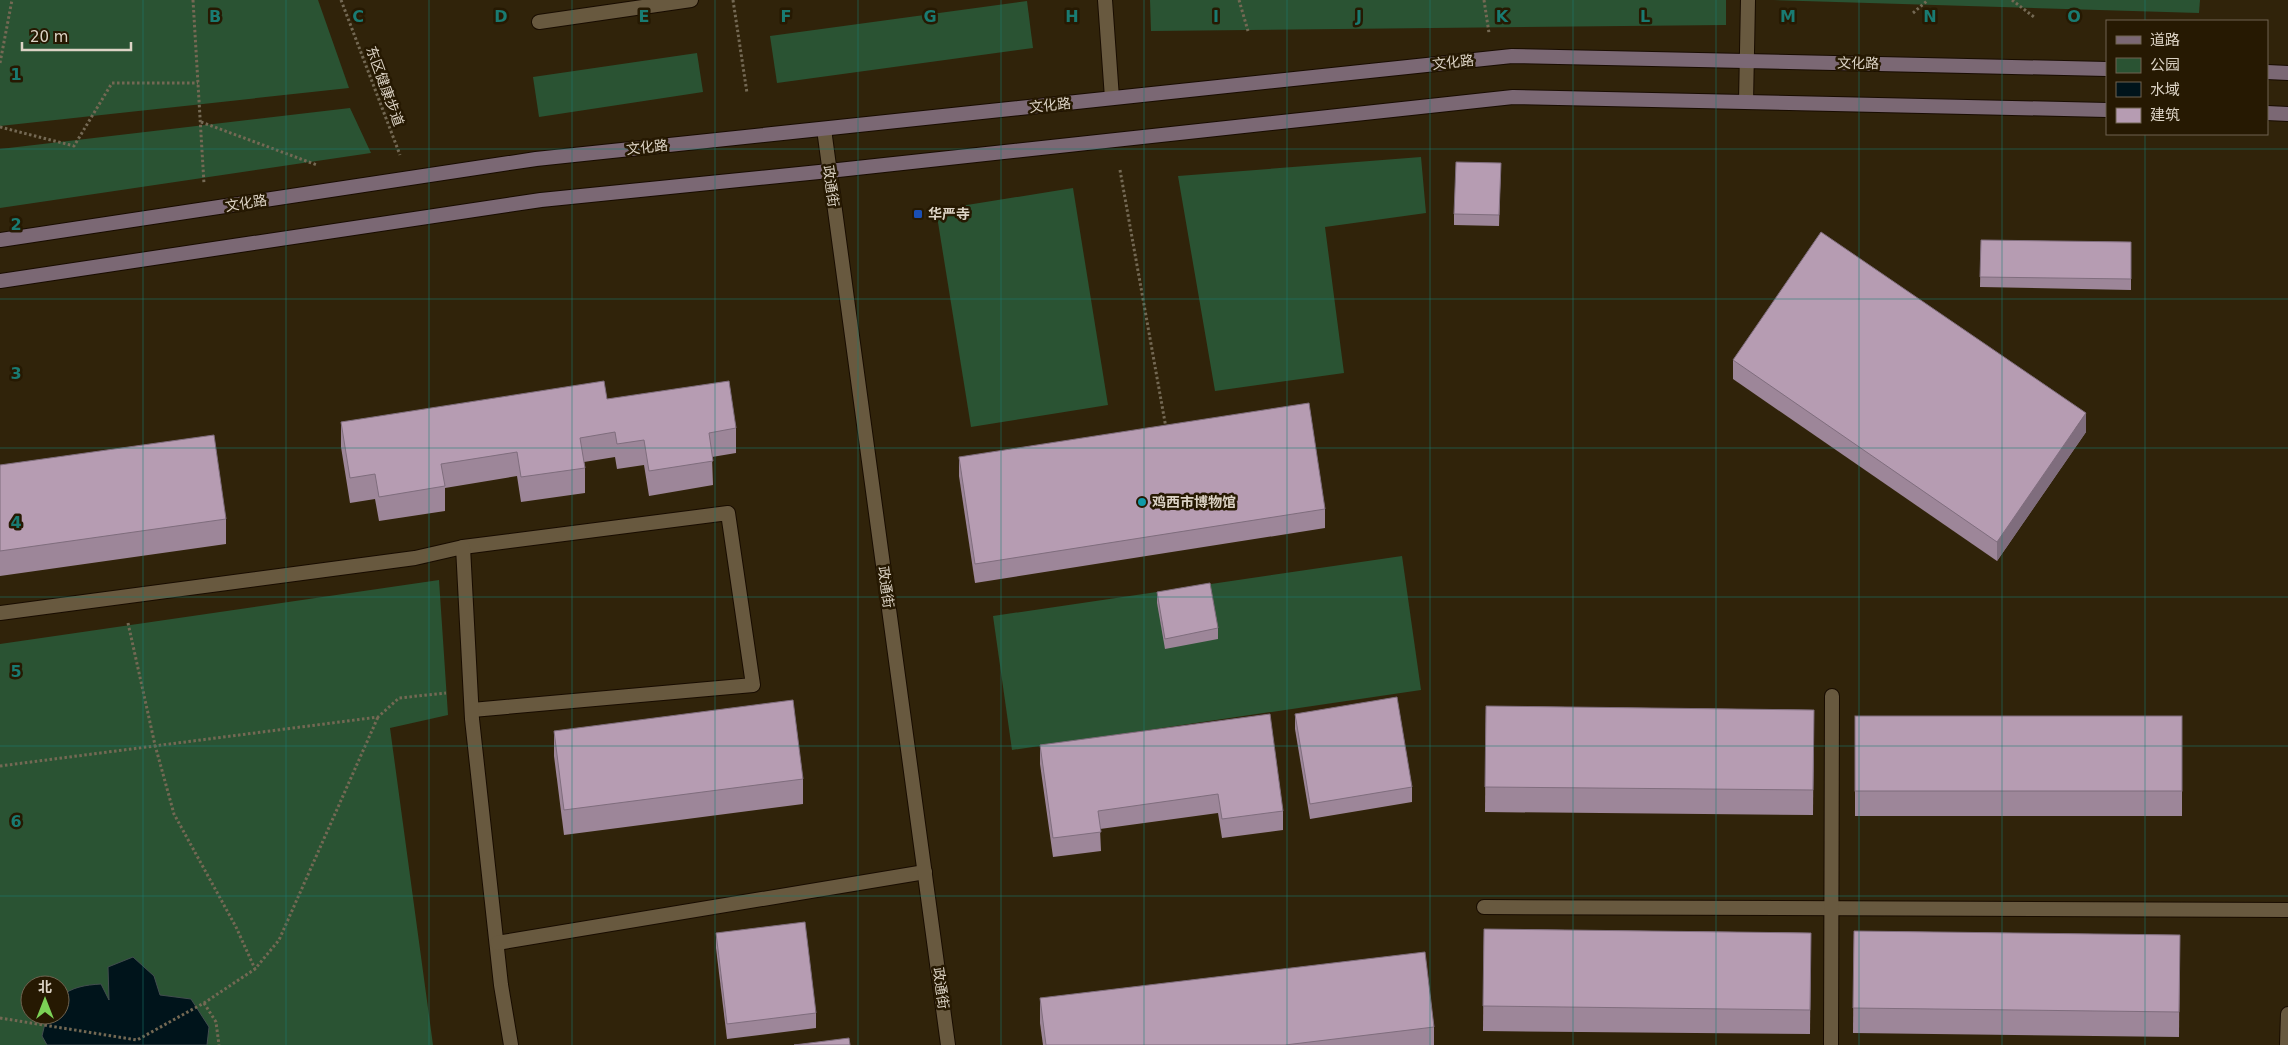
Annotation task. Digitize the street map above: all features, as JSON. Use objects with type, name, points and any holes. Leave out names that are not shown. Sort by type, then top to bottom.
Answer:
[{"type":"main road","name":"文化路","points":[[0,240],[536,159],[1512,56],[2106,69]]},
{"type":"main road","points":[[2268,72],[2288,73]]},
{"type":"main road","points":[[0,281],[541,200],[829,171],[1513,97],[2106,110]]},
{"type":"main road","points":[[2268,113],[2288,114]]},
{"type":"street","points":[[539,22],[691,0]]},
{"type":"street","points":[[1105,0],[1112,98]]},
{"type":"street","points":[[1746,102],[1748,0]]},
{"type":"street","name":"政通街","points":[[824,129],[948,1045]]},
{"type":"street","points":[[0,613],[415,558],[463,547],[728,513],[753,685],[472,710]]},
{"type":"street","points":[[463,547],[472,710],[497,944],[511,1045]]},
{"type":"street","points":[[1831,1045],[1832,696]]},
{"type":"street","points":[[497,944],[925,872]]},
{"type":"street","points":[[1484,907],[2288,910]]},
{"type":"street","points":[[2287,1045],[2288,1014]]},
{"type":"path","points":[[0,63],[12,0]]},
{"type":"path","points":[[193,0],[206,209]]},
{"type":"path","name":"东区健康步道","points":[[341,0],[410,178]]},
{"type":"path","points":[[733,0],[747,94]]},
{"type":"path","points":[[1240,0],[1248,31]]},
{"type":"path","points":[[1484,0],[1494,58]]},
{"type":"path","points":[[1913,13],[1928,0]]},
{"type":"path","points":[[2012,0],[2034,17]]},
{"type":"path","points":[[0,127],[74,146],[112,83],[198,83]]},
{"type":"path","points":[[200,122],[322,167]]},
{"type":"path","points":[[1120,170],[1167,434]]},
{"type":"path","points":[[122,597],[155,745],[174,814],[236,927],[254,969]]},
{"type":"path","points":[[0,1018],[137,1040],[204,1003],[254,969],[279,940],[378,717],[399,698],[460,692],[472,710]]},
{"type":"path","points":[[0,766],[378,717]]},
{"type":"path","points":[[204,1003],[216,1022],[218,1044]]},
{"type":"green space","points":[[0,0],[318,0],[349,88],[0,126]]},
{"type":"green space","points":[[1150,0],[1726,0],[1726,25],[1151,31]]},
{"type":"green space","points":[[1773,0],[2200,0],[2199,13]]},
{"type":"green space","points":[[1027,1],[1033,48],[777,83],[770,36]]},
{"type":"green space","points":[[697,53],[703,92],[539,117],[533,77]]},
{"type":"green space","points":[[350,108],[371,153],[0,208],[0,149]]},
{"type":"green space","points":[[1421,157],[1426,213],[1325,227],[1344,373],[1215,391],[1178,176]]},
{"type":"green space","points":[[1073,188],[1108,405],[971,427],[936,210]]},
{"type":"green space","points":[[1402,556],[1421,690],[1012,750],[993,616]]},
{"type":"green space","points":[[439,580],[448,715],[390,728],[433,1045],[0,1045],[0,644]]},
{"type":"water","points":[[133,957],[154,976],[160,995],[191,999],[209,1027],[207,1045],[47,1045],[42,1036],[45,1025],[70,1025],[70,991],[79,987],[101,984],[109,1000],[108,967]]},
{"type":"building","points":[[1456,162],[1501,163],[1499,215],[1454,214]]},
{"type":"building","points":[[1821,232],[2086,413],[1997,542],[1733,360]]},
{"type":"building","points":[[1981,240],[2131,242],[2131,279],[1980,277]]},
{"type":"building","points":[[604,381],[607,399],[729,381],[736,428],[709,433],[713,461],[649,471],[644,440],[617,444],[615,432],[580,438],[585,468],[521,477],[517,452],[441,464],[445,486],[379,497],[375,474],[350,478],[341,422]]},
{"type":"building","name":"鸡西市博物馆","points":[[1309,403],[1325,509],[975,564],[959,457]]},
{"type":"building","points":[[214,435],[226,519],[0,551],[0,465]]},
{"type":"building","points":[[1210,583],[1218,628],[1165,639],[1157,592]]},
{"type":"building","points":[[1397,697],[1412,787],[1310,804],[1295,714]]},
{"type":"building","points":[[793,700],[803,779],[564,810],[554,731]]},
{"type":"building","points":[[1486,706],[1814,710],[1813,790],[1485,787]]},
{"type":"building","points":[[1270,714],[1283,811],[1222,819],[1218,794],[1098,811],[1101,832],[1053,838],[1040,745]]},
{"type":"building","points":[[1855,716],[2182,716],[2182,791],[1855,791]]},
{"type":"building","points":[[805,922],[816,1013],[727,1024],[716,933]]},
{"type":"building","points":[[1484,929],[1811,933],[1810,1010],[1483,1006]]},
{"type":"building","points":[[1854,931],[2180,935],[2179,1012],[1853,1008]]},
{"type":"building","points":[[1425,952],[1434,1027],[1285,1045],[1046,1045],[1040,998]]},
{"type":"building","points":[[849,1038],[850,1045],[794,1045]]},
{"type":"place","name":"华严寺","points":[[918,214]]},
{"type":"place","name":"鸡西市博物馆","points":[[1142,502]]}]
